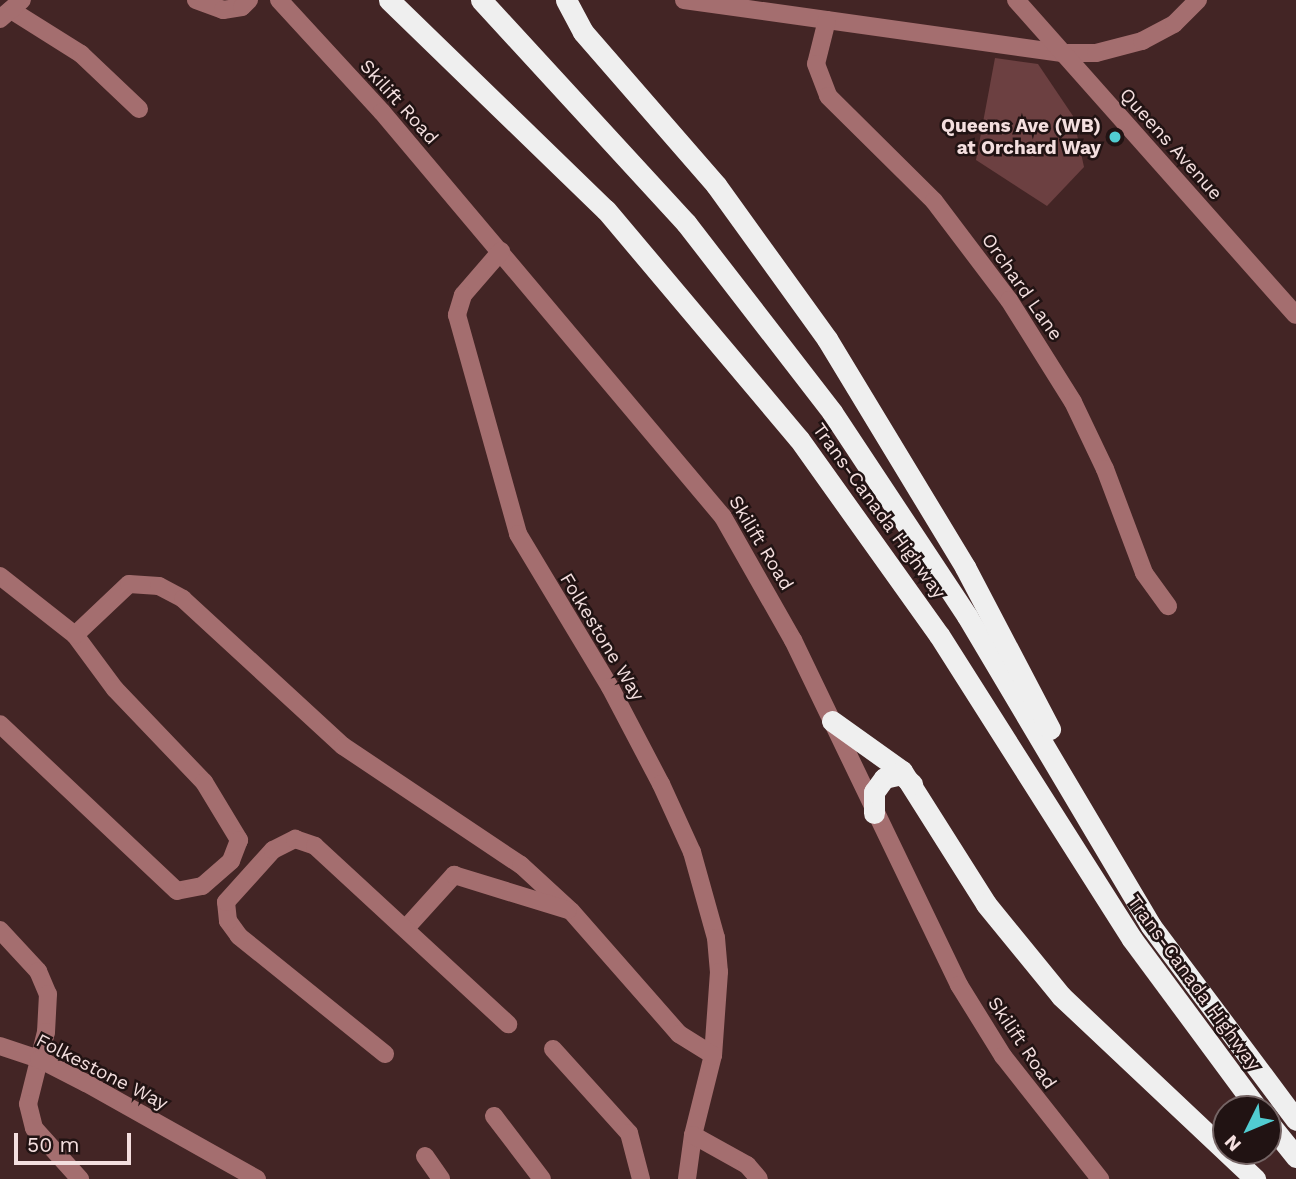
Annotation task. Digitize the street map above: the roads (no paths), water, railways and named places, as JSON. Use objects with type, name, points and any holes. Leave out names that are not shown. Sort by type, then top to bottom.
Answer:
[{"type":"highway","name":"Trans-Canada Highway","points":[[389,0],[606,210],[761,390],[899,575],[1132,939],[1248,1095]]},
{"type":"highway","name":"Trans-Canada Highway","points":[[481,0],[686,223],[832,412],[967,616],[1120,876],[1184,973],[1296,1120]]},
{"type":"highway","points":[[566,0],[583,32],[680,140],[756,237],[855,382],[965,567],[1120,876]]},
{"type":"highway","points":[[832,721],[886,756],[913,784],[986,904],[1032,965],[1124,1059],[1255,1179]]},
{"type":"highway","points":[[874,813],[874,792],[884,778],[901,774],[913,784]]},
{"type":"highway","points":[[1282,1140],[1296,1157]]},
{"type":"street","points":[[196,0],[223,10],[242,7],[249,0]]},
{"type":"street","name":"Skilift Road","points":[[279,0],[501,251],[723,517],[793,639],[958,985],[1003,1056],[1100,1179]]},
{"type":"street","points":[[684,0],[1062,53],[1096,53],[1142,41],[1174,24],[1198,0]]},
{"type":"street","name":"Queens Avenue","points":[[1016,0],[1296,315]]},
{"type":"street","points":[[11,10],[81,54],[139,110]]},
{"type":"street","name":"Orchard Lane","points":[[827,20],[816,64],[828,96],[934,201],[1009,300],[1073,402],[1105,469],[1144,573],[1168,606]]},
{"type":"street","name":"Folkestone Way","points":[[501,251],[463,295],[457,314],[459,333],[518,534],[610,687],[692,852],[716,937],[719,972],[713,1055],[693,1135],[687,1179]]},
{"type":"street","points":[[0,576],[75,635],[115,690],[204,782],[240,840],[231,861],[202,886],[177,891],[0,724]]},
{"type":"street","points":[[75,635],[129,584],[159,586],[183,598],[343,746],[400,788],[463,822],[520,865],[571,911],[679,1034],[713,1055]]},
{"type":"street","points":[[385,1054],[239,936],[228,921],[226,902],[273,850],[295,839],[315,846],[508,1024]]},
{"type":"street","points":[[406,928],[454,875],[571,911]]},
{"type":"street","points":[[0,930],[38,971],[47,994],[46,1032],[28,1104],[34,1128],[80,1179]]},
{"type":"street","name":"Folkestone Way","points":[[0,1046],[38,1059],[257,1179]]},
{"type":"street","points":[[553,1049],[629,1133],[641,1179]]},
{"type":"street","points":[[494,1115],[541,1179]]},
{"type":"street","points":[[693,1135],[747,1166],[759,1179]]},
{"type":"street","points":[[425,1156],[441,1179]]},
{"type":"place","name":"Queens Ave (WB) at Orchard Way","points":[[1115,137]]}]
